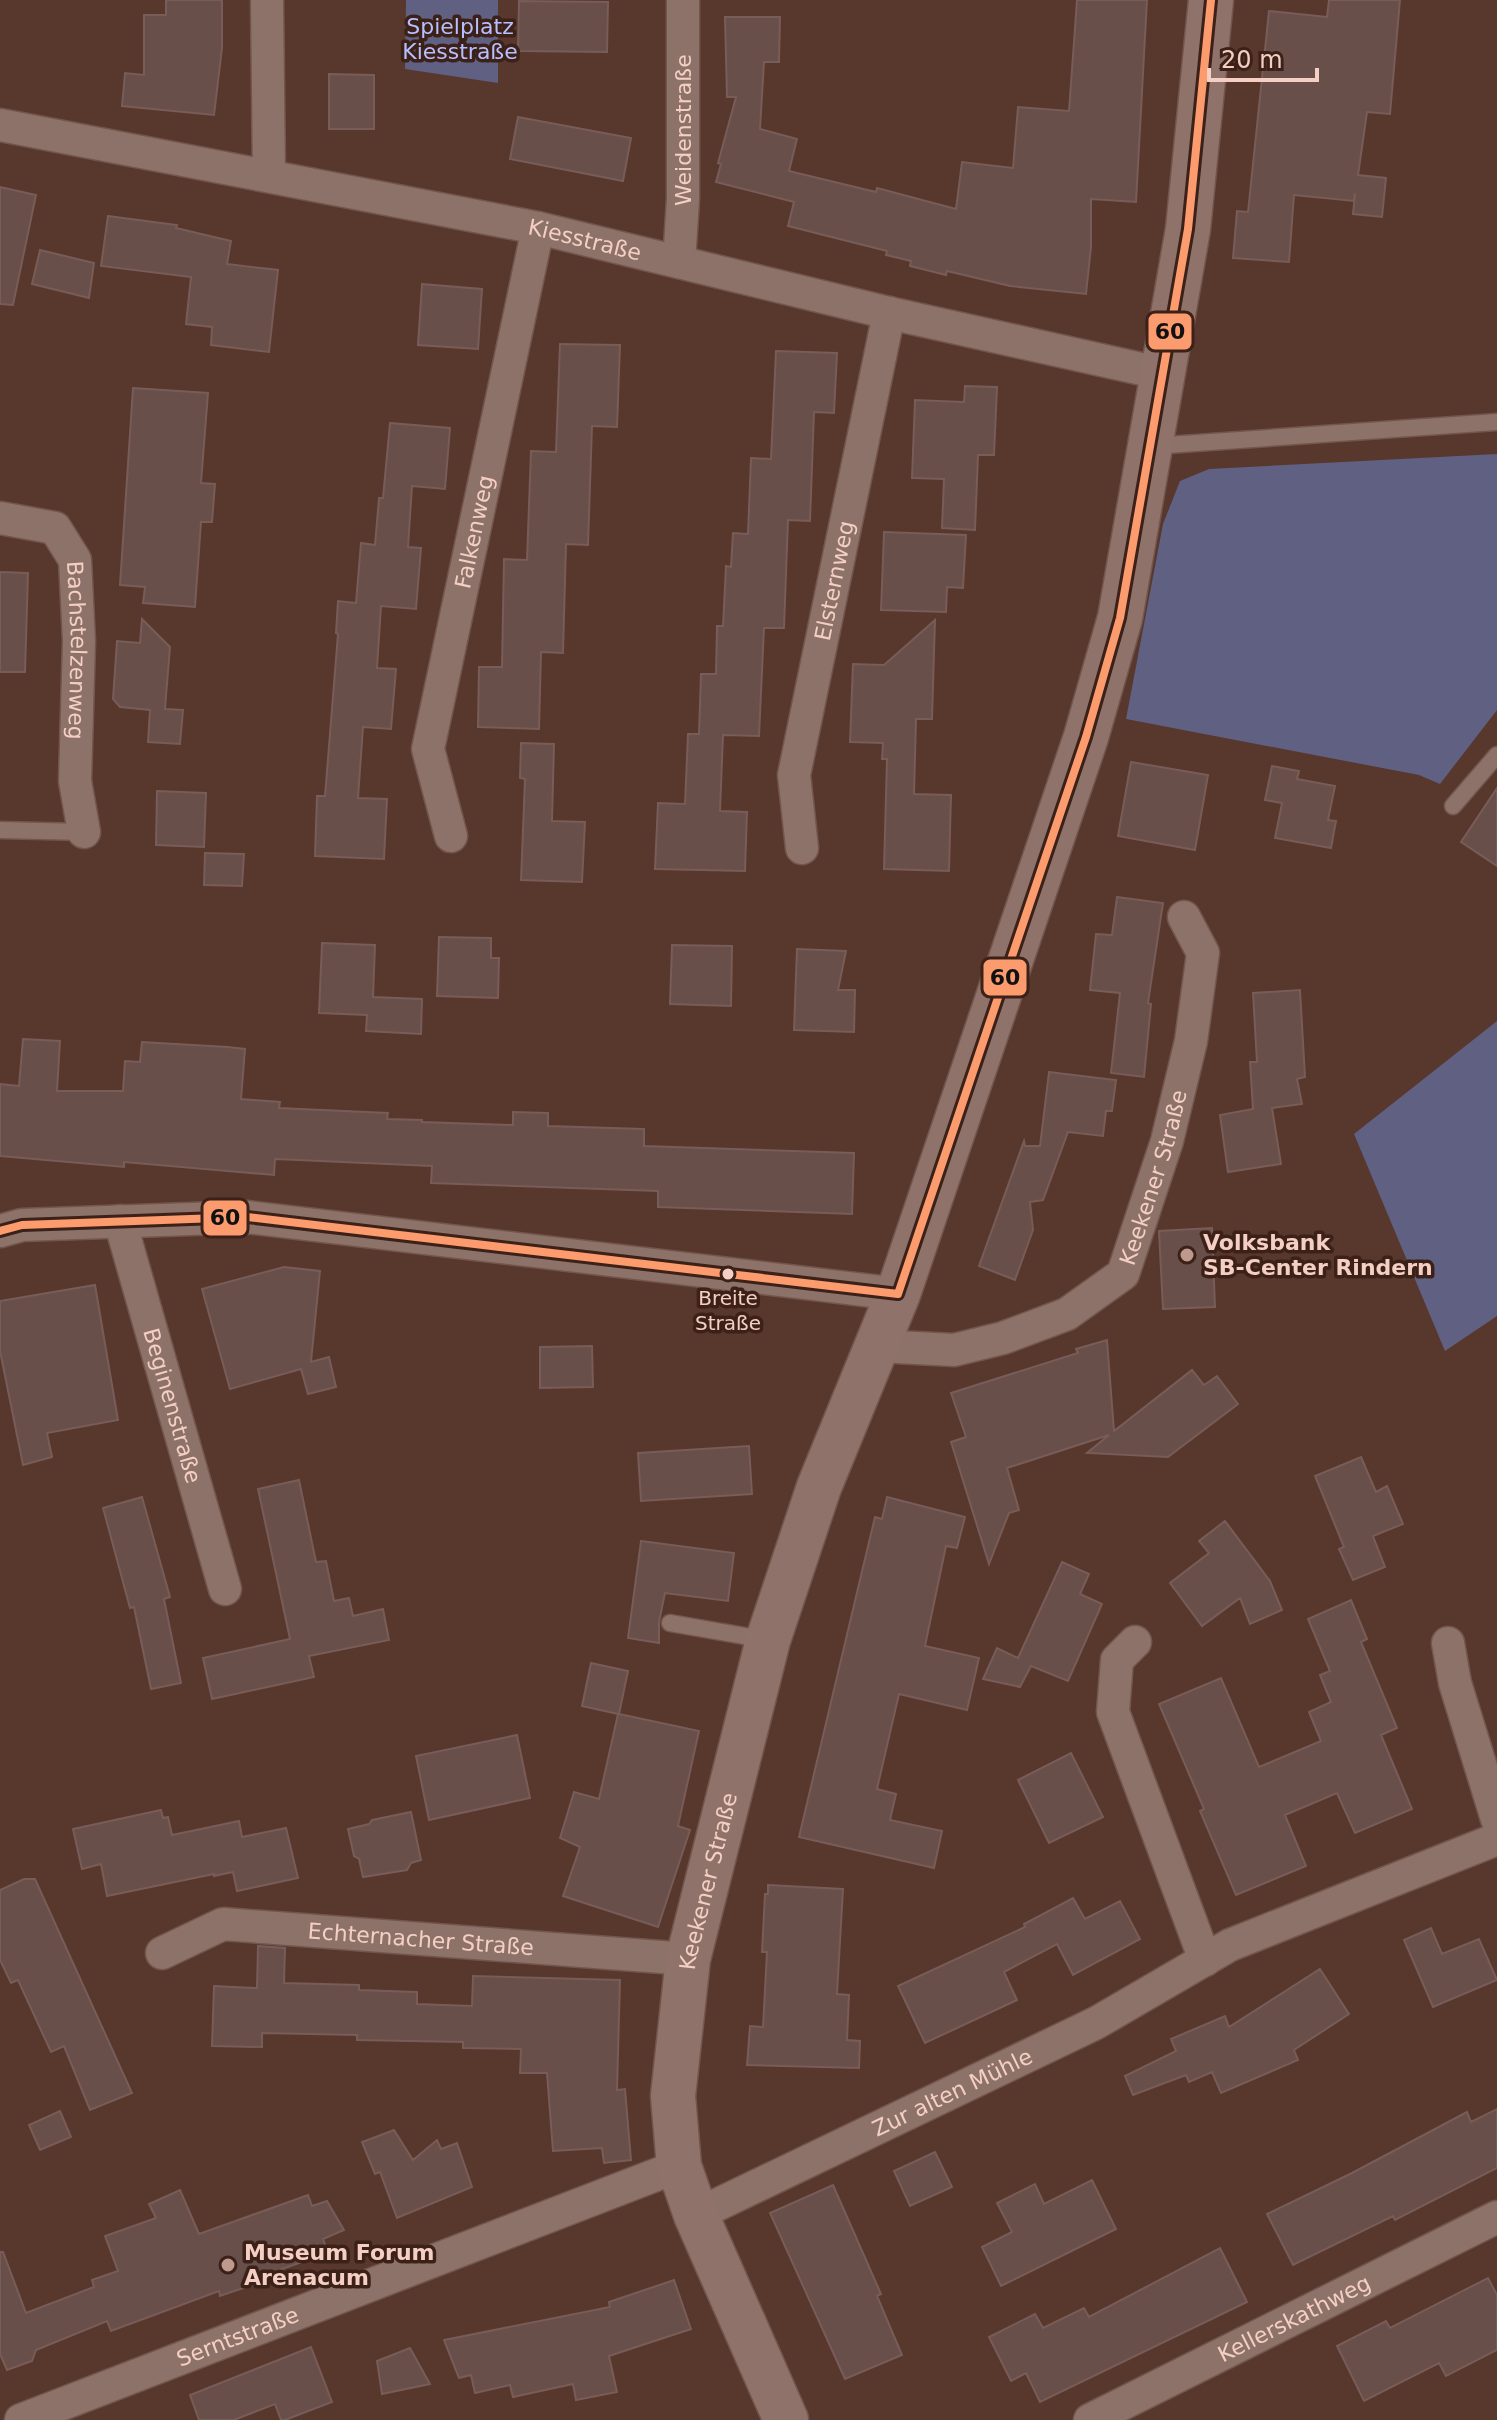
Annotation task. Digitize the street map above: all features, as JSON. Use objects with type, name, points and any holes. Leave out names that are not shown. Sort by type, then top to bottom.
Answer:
[{"type":"main road","name":"Keekener Straße","points":[[786,2420],[696,2215],[679,2166],[673,2096],[688,1959],[768,1640],[819,1487],[898,1294],[1086,737],[1120,618],[1188,229],[1211,0]]},
{"type":"street","points":[[267,0],[269,175]]},
{"type":"street","name":"Weidenstraße","points":[[679,262],[683,199],[683,0]]},
{"type":"street","name":"Kiesstraße","points":[[0,125],[538,228],[889,313],[1164,374]]},
{"type":"street","name":"Falkenweg","points":[[451,836],[428,749],[538,228]]},
{"type":"street","name":"Elsternweg","points":[[802,848],[794,775],[889,313]]},
{"type":"street","name":"Bachstelzenweg","points":[[0,518],[55,528],[75,560],[79,709],[75,781],[84,832]]},
{"type":"street","name":"Keekener Straße","points":[[877,1346],[954,1350],[1003,1338],[1067,1314],[1123,1274],[1167,1141],[1191,1041],[1203,953],[1184,917]]},
{"type":"street","points":[[0,1231],[22,1225],[247,1217],[898,1294]]},
{"type":"street","name":"Beginenstraße","points":[[120,1221],[225,1589]]},
{"type":"street","points":[[1135,1642],[1117,1660],[1113,1712],[1205,1960]]},
{"type":"street","points":[[1448,1643],[1455,1683],[1497,1819]]},
{"type":"street","name":"Zur alten Mühle","points":[[696,2215],[1096,2023],[1230,1945],[1497,1839]]},
{"type":"street","name":"Echternacher Straße","points":[[162,1953],[223,1924],[688,1959]]},
{"type":"street","name":"Serntstraße","points":[[21,2420],[679,2166]]},
{"type":"street","name":"Kellerskathweg","points":[[1090,2420],[1497,2217]]},
{"type":"lane","points":[[1151,446],[1497,422]]},
{"type":"lane","points":[[1453,806],[1497,755]]},
{"type":"lane","points":[[0,830],[84,832]]},
{"type":"lane","points":[[670,1623],[768,1640]]},
{"type":"green space","name":"Spielplatz Kiesstraße","points":[[406,0],[498,0],[498,83],[405,69]]},
{"type":"green space","points":[[1497,454],[1497,710],[1440,784],[1419,775],[1126,719],[1163,524],[1180,481],[1209,469]]},
{"type":"green space","points":[[1497,1021],[1497,1316],[1445,1351],[1354,1134]]},
{"type":"building","points":[[166,0],[222,0],[222,48],[214,115],[122,106],[125,73],[144,75],[144,15],[166,15]]},
{"type":"building","points":[[1077,0],[1147,0],[1136,202],[1091,199],[1091,247],[1086,294],[1010,286],[910,266],[911,261],[886,255],[887,251],[788,226],[794,202],[716,182],[721,164],[718,163],[736,97],[727,97],[725,17],[780,17],[779,62],[764,62],[760,129],[797,139],[789,171],[876,192],[877,188],[956,209],[962,162],[1013,168],[1018,107],[1069,111]]},
{"type":"building","points":[[1329,0],[1400,0],[1390,114],[1367,112],[1358,175],[1386,178],[1382,217],[1353,214],[1355,193],[1354,201],[1294,195],[1289,262],[1233,258],[1237,211],[1248,212],[1269,11],[1327,17]]},
{"type":"building","points":[[519,1],[608,2],[607,52],[518,51]]},
{"type":"building","points":[[329,74],[374,75],[374,129],[329,129]]},
{"type":"building","points":[[518,117],[631,138],[623,181],[510,159]]},
{"type":"building","points":[[0,187],[36,195],[13,305],[0,304]]},
{"type":"building","points":[[108,216],[177,225],[176,228],[231,241],[227,264],[278,270],[269,352],[211,345],[212,327],[186,324],[191,277],[101,266]]},
{"type":"building","points":[[40,250],[94,263],[89,298],[32,284]]},
{"type":"building","points":[[422,284],[482,289],[478,349],[418,345]]},
{"type":"building","points":[[560,344],[620,345],[617,427],[592,426],[588,545],[566,544],[563,653],[541,652],[539,729],[478,727],[479,667],[502,667],[504,559],[527,560],[531,451],[556,452]]},
{"type":"building","points":[[776,351],[837,353],[834,413],[814,412],[810,521],[788,520],[784,628],[764,628],[759,736],[723,735],[720,811],[747,812],[745,871],[655,869],[658,803],[685,804],[688,734],[699,734],[701,674],[716,674],[717,626],[723,626],[726,566],[731,567],[733,533],[748,534],[751,458],[771,459]]},
{"type":"building","points":[[965,386],[997,387],[994,455],[978,455],[975,530],[942,528],[944,479],[912,478],[915,400],[964,402]]},
{"type":"building","points":[[133,388],[208,393],[201,483],[215,484],[212,522],[201,522],[195,607],[143,603],[145,587],[120,585]]},
{"type":"building","points":[[390,423],[450,428],[445,489],[412,486],[408,547],[421,548],[416,609],[381,606],[377,668],[396,669],[391,729],[363,727],[358,798],[387,799],[384,859],[315,856],[317,796],[325,796],[338,601],[356,603],[361,543],[375,545]]},
{"type":"building","points":[[884,532],[966,535],[963,588],[947,587],[946,612],[881,610]]},
{"type":"building","points":[[0,572],[28,573],[25,672],[0,672]]},
{"type":"building","points":[[142,619],[170,647],[165,709],[183,710],[180,744],[148,742],[150,710],[120,707],[113,699],[117,641],[140,643]]},
{"type":"building","points":[[935,620],[932,719],[916,719],[914,794],[951,795],[949,871],[884,869],[887,759],[882,759],[883,743],[850,742],[853,664],[884,665]]},
{"type":"building","points":[[521,743],[554,744],[552,821],[585,822],[582,882],[521,880],[525,779],[520,778]]},
{"type":"building","points":[[1131,762],[1208,775],[1195,850],[1118,836]]},
{"type":"building","points":[[1272,766],[1299,771],[1297,779],[1335,786],[1328,820],[1336,821],[1331,848],[1275,838],[1282,803],[1265,800]]},
{"type":"building","points":[[1497,788],[1497,866],[1461,842]]},
{"type":"building","points":[[157,791],[206,793],[204,847],[156,845]]},
{"type":"building","points":[[205,853],[244,854],[242,886],[204,885]]},
{"type":"building","points":[[1117,897],[1163,903],[1148,1003],[1151,1004],[1144,1077],[1111,1073],[1120,993],[1090,990],[1096,934],[1112,935]]},
{"type":"building","points":[[439,937],[491,938],[491,958],[499,958],[498,998],[437,996]]},
{"type":"building","points":[[322,943],[375,945],[373,997],[422,999],[421,1034],[366,1031],[367,1015],[319,1013]]},
{"type":"building","points":[[672,945],[732,946],[731,1006],[670,1004]]},
{"type":"building","points":[[797,949],[846,951],[838,990],[855,990],[854,1032],[794,1030]]},
{"type":"building","points":[[1300,990],[1305,1077],[1297,1079],[1302,1104],[1272,1108],[1281,1164],[1228,1172],[1220,1115],[1253,1109],[1250,1062],[1257,1062],[1253,993]]},
{"type":"building","points":[[23,1039],[60,1041],[57,1091],[123,1091],[125,1061],[140,1062],[142,1042],[228,1047],[245,1049],[241,1099],[280,1102],[279,1108],[388,1113],[387,1119],[422,1122],[513,1125],[513,1112],[548,1113],[548,1126],[644,1129],[644,1146],[854,1153],[852,1214],[658,1207],[658,1191],[431,1183],[432,1166],[275,1159],[274,1175],[124,1162],[124,1167],[0,1156],[0,1084],[19,1086]]},
{"type":"building","points":[[1049,1072],[1116,1080],[1112,1111],[1106,1111],[1103,1136],[1068,1132],[1043,1200],[1030,1202],[1033,1230],[1015,1280],[979,1266],[1024,1141],[1025,1146],[1040,1146]]},
{"type":"building","name":"Volksbank SB-Center Rindern","points":[[1212,1228],[1215,1307],[1163,1309],[1159,1231]]},
{"type":"building","points":[[284,1267],[320,1271],[311,1362],[329,1357],[336,1387],[308,1394],[301,1369],[230,1389],[202,1289]]},
{"type":"building","points":[[95,1285],[118,1420],[47,1433],[52,1457],[23,1465],[0,1351],[0,1301]]},
{"type":"building","points":[[1107,1340],[1114,1431],[1192,1370],[1204,1385],[1217,1376],[1238,1404],[1168,1457],[1087,1453],[1109,1435],[1007,1468],[1019,1510],[1009,1513],[989,1564],[951,1442],[966,1437],[951,1393],[1078,1353],[1076,1349]]},
{"type":"building","points":[[592,1346],[593,1387],[540,1388],[540,1347]]},
{"type":"building","points":[[749,1446],[752,1494],[641,1501],[638,1453]]},
{"type":"building","points":[[1361,1457],[1376,1492],[1387,1486],[1403,1524],[1373,1536],[1385,1567],[1353,1580],[1339,1549],[1344,1547],[1315,1476]]},
{"type":"building","points":[[299,1480],[316,1562],[326,1561],[334,1601],[349,1598],[353,1616],[383,1609],[389,1640],[309,1656],[314,1677],[212,1699],[203,1658],[290,1639],[258,1489]]},
{"type":"building","points":[[142,1497],[170,1597],[164,1599],[181,1683],[151,1689],[134,1607],[130,1608],[103,1508]]},
{"type":"building","points":[[887,1497],[965,1517],[957,1548],[946,1546],[925,1646],[979,1658],[967,1710],[899,1694],[877,1789],[896,1794],[890,1820],[942,1831],[934,1868],[799,1837],[875,1517],[882,1519]]},
{"type":"building","points":[[1225,1521],[1270,1581],[1282,1610],[1250,1624],[1240,1598],[1202,1626],[1170,1583],[1209,1553],[1199,1541]]},
{"type":"building","points":[[641,1541],[734,1553],[728,1601],[665,1593],[659,1622],[659,1643],[628,1638]]},
{"type":"building","points":[[1062,1562],[1089,1574],[1080,1594],[1102,1604],[1068,1681],[1031,1666],[1020,1687],[983,1679],[997,1648],[1018,1658]]},
{"type":"building","points":[[1351,1600],[1367,1639],[1361,1642],[1397,1728],[1381,1735],[1412,1809],[1355,1833],[1337,1793],[1285,1815],[1306,1866],[1236,1895],[1200,1811],[1204,1809],[1159,1704],[1221,1678],[1259,1767],[1321,1741],[1309,1712],[1331,1702],[1320,1675],[1330,1671],[1308,1619]]},
{"type":"building","points":[[591,1663],[628,1671],[619,1714],[699,1731],[678,1826],[690,1830],[658,1927],[563,1896],[580,1847],[560,1838],[574,1792],[599,1799],[618,1714],[582,1706]]},
{"type":"building","points":[[517,1735],[530,1798],[429,1820],[416,1756]]},
{"type":"building","points":[[1071,1753],[1103,1817],[1049,1843],[1018,1780]]},
{"type":"building","points":[[161,1810],[163,1818],[168,1817],[172,1835],[239,1821],[242,1837],[286,1828],[298,1878],[237,1891],[233,1872],[107,1896],[101,1864],[82,1869],[73,1829]]},
{"type":"building","points":[[411,1812],[421,1860],[411,1863],[407,1870],[363,1877],[348,1829],[369,1824],[372,1820]]},
{"type":"building","points":[[24,1879],[35,1879],[132,2093],[90,2110],[64,2046],[51,2052],[18,1980],[11,1983],[0,1960],[0,1890]]},
{"type":"building","points":[[768,1885],[843,1889],[837,1994],[849,1995],[847,2040],[860,2041],[859,2068],[747,2065],[750,2026],[763,2027],[767,1952],[762,1952]]},
{"type":"building","points":[[1073,1898],[1085,1919],[1120,1901],[1140,1939],[1073,1975],[1057,1944],[1004,1972],[1017,2000],[925,2043],[898,1986],[1025,1927],[1024,1924]]},
{"type":"building","points":[[1431,1928],[1442,1954],[1479,1939],[1497,1980],[1433,2007],[1404,1940]]},
{"type":"building","points":[[258,1946],[285,1948],[284,1983],[359,1985],[359,1990],[417,1992],[417,2004],[472,2006],[473,1976],[620,1980],[617,2090],[625,2089],[631,2160],[604,2163],[602,2148],[553,2151],[547,2073],[520,2073],[521,2049],[463,2048],[463,2042],[357,2040],[357,2035],[262,2033],[262,2047],[212,2046],[214,1986],[257,1988]]},
{"type":"building","points":[[1320,1969],[1349,2014],[1294,2050],[1298,2060],[1221,2093],[1212,2072],[1189,2082],[1186,2075],[1133,2095],[1125,2076],[1176,2051],[1171,2039],[1225,2016],[1229,2027]]},
{"type":"building","points":[[1497,2109],[1497,2168],[1395,2220],[1393,2216],[1293,2265],[1267,2214],[1467,2112],[1471,2122]]},
{"type":"building","points":[[60,2111],[71,2137],[40,2150],[29,2125]]},
{"type":"building","points":[[394,2130],[413,2160],[437,2140],[441,2149],[457,2143],[472,2187],[397,2218],[380,2172],[375,2174],[362,2142]]},
{"type":"building","points":[[935,2152],[952,2187],[910,2206],[894,2171]]},
{"type":"building","points":[[1092,2180],[1116,2229],[1001,2286],[982,2247],[1012,2232],[997,2203],[1035,2184],[1044,2204]]},
{"type":"building","points":[[833,2185],[881,2294],[877,2296],[902,2355],[845,2379],[770,2213]]},
{"type":"building","points":[[180,2190],[199,2234],[308,2195],[312,2206],[327,2201],[344,2230],[323,2239],[328,2253],[259,2277],[261,2282],[220,2296],[219,2291],[111,2331],[107,2321],[36,2350],[32,2361],[7,2370],[0,2354],[0,2252],[3,2252],[26,2313],[94,2287],[92,2280],[118,2271],[105,2236],[156,2218],[149,2204]]},
{"type":"building","points":[[1220,2248],[1247,2302],[1040,2402],[1026,2373],[1011,2381],[989,2337],[1035,2314],[1043,2328],[1084,2308],[1089,2317]]},
{"type":"building","points":[[1488,2278],[1497,2295],[1497,2350],[1446,2376],[1439,2363],[1364,2401],[1337,2346],[1386,2321],[1390,2328]]},
{"type":"building","points":[[674,2280],[691,2329],[609,2356],[617,2392],[576,2400],[573,2384],[513,2397],[510,2385],[475,2393],[471,2375],[459,2378],[444,2340],[610,2307],[609,2302]]},
{"type":"building","points":[[311,2347],[332,2402],[285,2420],[281,2420],[275,2404],[234,2420],[199,2420],[190,2395]]},
{"type":"building","points":[[410,2348],[430,2384],[382,2394],[377,2361]]},
{"type":"transit line","name":"60","points":[[898,1294],[1086,737],[1120,618],[1188,229],[1211,0]]},
{"type":"transit line","name":"60","points":[[0,1231],[22,1225],[247,1217],[898,1294]]},
{"type":"place","name":"Volksbank SB-Center Rindern","points":[[1187,1255]]},
{"type":"place","name":"Breite Straße","points":[[728,1274]]},
{"type":"place","name":"Museum Forum Arenacum","points":[[228,2265]]}]
